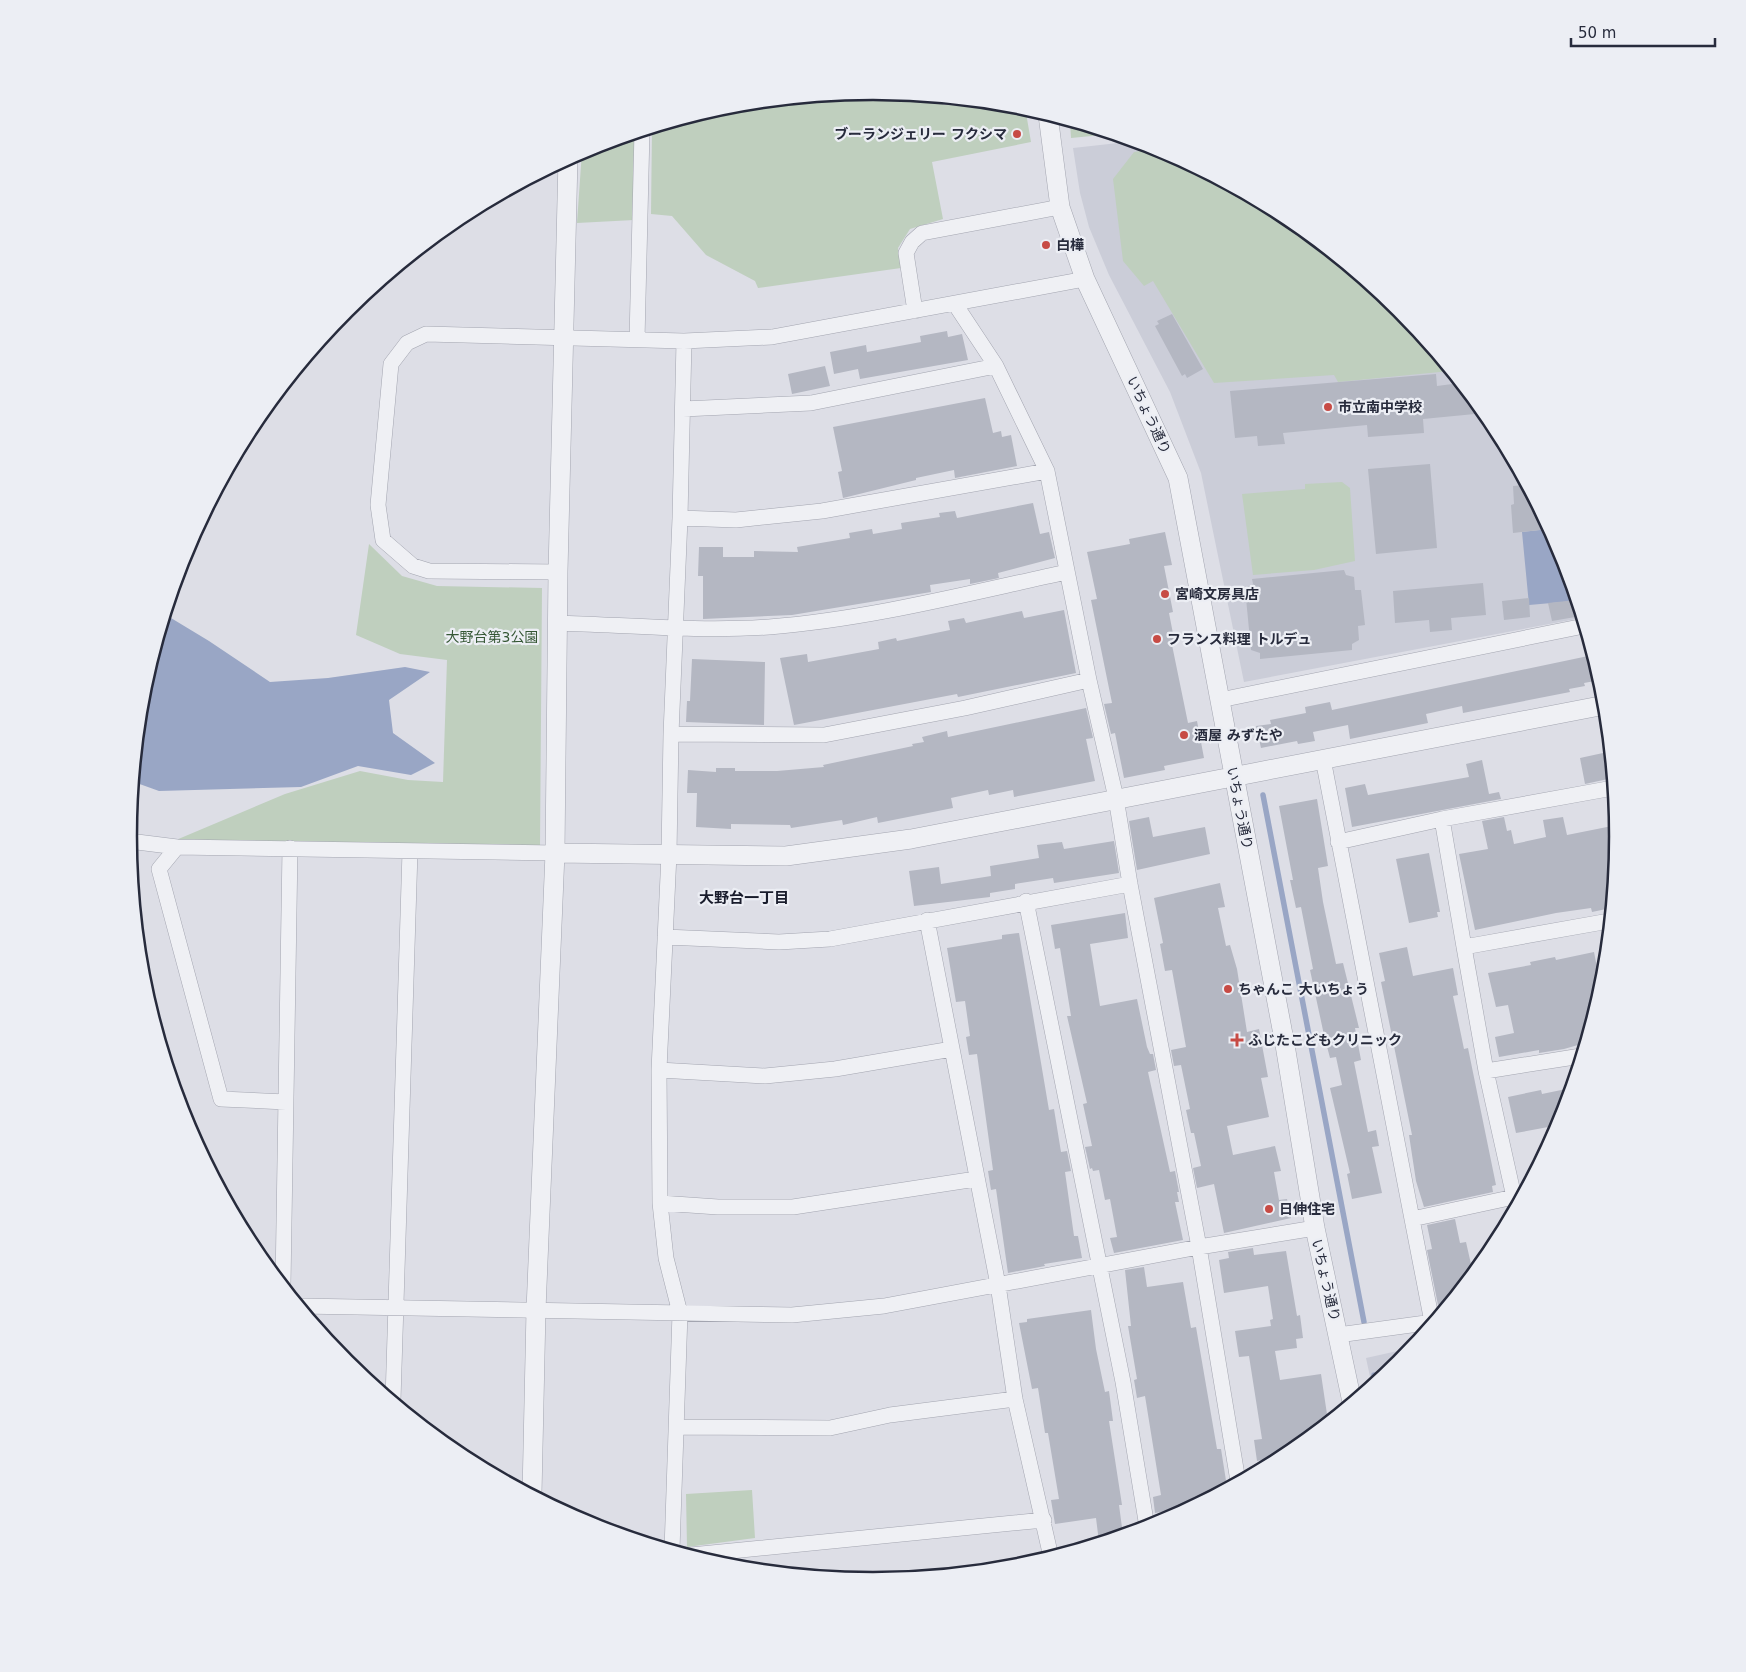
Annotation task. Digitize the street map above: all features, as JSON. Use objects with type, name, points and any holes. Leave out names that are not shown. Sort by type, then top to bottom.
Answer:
[{"type":"street","name":"いちょう通り","points":[[1049,122],[1060,207],[1085,278],[1178,478],[1285,1045],[1315,1228],[1351,1395]]},
{"type":"street","points":[[637,340],[642,137]]},
{"type":"street","points":[[532,1488],[536,1310],[555,853],[557,623],[568,167]]},
{"type":"street","points":[[915,312],[906,253],[912,242],[922,233],[1060,207]]},
{"type":"street","points":[[558,572],[429,571],[413,566],[383,540],[378,505],[391,364],[407,343],[426,334],[565,336],[684,341],[772,338],[1085,278]]},
{"type":"street","points":[[956,304],[996,366],[1047,471],[1089,680],[1116,798],[1130,884],[1199,1247],[1237,1475]]},
{"type":"street","points":[[672,1544],[678,1427],[680,1313],[666,1258],[660,1203],[659,1070],[669,854],[671,734],[680,518],[684,341]]},
{"type":"street","points":[[683,409],[811,403],[996,366]]},
{"type":"street","points":[[680,518],[736,520],[822,511],[1047,471]]},
{"type":"street","points":[[557,623],[675,627],[768,627],[852,617],[1067,572]]},
{"type":"street","points":[[1220,700],[1578,627]]},
{"type":"street","points":[[671,734],[824,735],[965,708],[1089,680]]},
{"type":"street","points":[[137,842],[177,847],[786,856],[911,839],[1597,706]]},
{"type":"street","points":[[1323,759],[1431,1314]]},
{"type":"street","points":[[1338,842],[1442,820],[1607,789]]},
{"type":"street","points":[[1442,820],[1486,1071],[1516,1193]]},
{"type":"street","points":[[177,847],[159,869],[221,1099],[286,1102]]},
{"type":"street","points":[[283,1276],[290,848]]},
{"type":"street","points":[[392,1392],[410,851]]},
{"type":"street","points":[[665,937],[779,942],[830,939],[1026,901],[1130,884]]},
{"type":"street","points":[[1026,901],[1123,1382],[1146,1519]]},
{"type":"street","points":[[927,920],[998,1285],[1015,1399],[1050,1550]]},
{"type":"street","points":[[1464,947],[1604,922]]},
{"type":"street","points":[[659,1070],[765,1076],[835,1069],[952,1049]]},
{"type":"street","points":[[1486,1071],[1575,1057]]},
{"type":"street","points":[[660,1203],[718,1207],[793,1207],[976,1179]]},
{"type":"street","points":[[1412,1219],[1514,1197]]},
{"type":"street","points":[[308,1306],[792,1315],[884,1306],[1199,1247],[1315,1228]]},
{"type":"street","points":[[1338,1335],[1424,1323]]},
{"type":"street","points":[[678,1427],[830,1428],[890,1415],[1015,1399]]},
{"type":"street","points":[[709,1553],[1044,1520]]},
{"type":"shaded area","name":"市立南中学校","points":[[1120,143],[1199,176],[1282,224],[1321,252],[1358,283],[1426,351],[1457,388],[1485,427],[1533,510],[1553,554],[1576,619],[1244,682],[1201,473],[1170,392],[1109,275],[1089,227],[1080,193],[1073,148]]},
{"type":"shaded area","points":[[1398,1351],[1370,1378],[1366,1358]]},
{"type":"green space","points":[[873,100],[969,106],[1027,116],[1031,142],[932,162],[943,219],[910,229],[898,248],[901,268],[758,288],[755,281],[706,255],[672,216],[651,214],[652,134],[683,125],[729,114],[777,106]]},
{"type":"green space","points":[[1070,127],[1098,135],[1071,138]]},
{"type":"green space","points":[[637,139],[634,220],[577,223],[581,160]]},
{"type":"green space","points":[[1141,151],[1199,176],[1282,224],[1321,252],[1358,283],[1393,316],[1443,372],[1338,382],[1334,375],[1214,383],[1153,281],[1144,286],[1123,261],[1113,179],[1134,152]]},
{"type":"green space","points":[[1342,482],[1350,488],[1355,561],[1314,570],[1253,575],[1242,494],[1305,489],[1305,484]]},
{"type":"green space","name":"大野台第3公園","points":[[369,544],[402,576],[437,586],[542,588],[540,848],[176,840],[285,794],[360,771],[408,780],[443,782],[447,660],[400,654],[356,635]]},
{"type":"green space","points":[[752,1490],[755,1538],[687,1547],[686,1494]]},
{"type":"water","points":[[1542,530],[1571,601],[1529,605],[1522,532]]},
{"type":"water","points":[[170,618],[270,682],[328,678],[405,667],[430,672],[389,700],[393,733],[435,763],[411,775],[358,766],[301,787],[159,791],[139,784],[143,740],[151,692]]},
{"type":"building","points":[[1172,314],[1203,369],[1187,378],[1185,374],[1182,376],[1155,326],[1159,324],[1157,321]]},
{"type":"building","points":[[947,331],[948,337],[962,334],[968,360],[860,379],[858,369],[834,374],[830,352],[866,345],[867,352],[921,342],[920,336]]},
{"type":"building","points":[[825,366],[830,386],[792,394],[788,374]]},
{"type":"building","points":[[1436,374],[1437,386],[1454,384],[1476,414],[1423,419],[1424,433],[1368,437],[1367,425],[1283,433],[1285,444],[1258,446],[1257,436],[1235,438],[1230,391]]},
{"type":"building","points":[[985,398],[993,433],[1001,431],[1002,437],[1011,435],[1017,466],[955,478],[954,470],[916,478],[916,480],[843,498],[838,472],[842,471],[833,427]]},
{"type":"building","points":[[1430,464],[1437,548],[1376,554],[1368,469]]},
{"type":"building","points":[[1520,485],[1542,530],[1513,533],[1511,505],[1514,504],[1513,486]]},
{"type":"building","points":[[1033,503],[1040,534],[1049,532],[1055,558],[998,573],[999,578],[970,584],[970,579],[930,585],[931,592],[792,615],[703,619],[703,576],[698,576],[699,547],[723,547],[723,557],[754,557],[754,551],[798,552],[797,547],[850,538],[849,533],[872,529],[873,534],[902,529],[901,523],[940,517],[939,513],[955,511],[957,518]]},
{"type":"building","points":[[1165,532],[1172,565],[1164,566],[1173,612],[1169,613],[1175,644],[1172,645],[1188,723],[1197,721],[1204,758],[1164,766],[1165,770],[1124,778],[1115,733],[1111,734],[1104,704],[1112,703],[1091,600],[1097,599],[1087,552],[1130,544],[1129,539]]},
{"type":"building","points":[[1344,570],[1346,575],[1354,577],[1355,590],[1361,590],[1365,625],[1358,626],[1359,640],[1352,644],[1352,650],[1260,659],[1260,653],[1251,650],[1245,588],[1253,584],[1252,579]]},
{"type":"building","points":[[1483,583],[1486,615],[1451,618],[1452,630],[1430,632],[1429,620],[1395,623],[1393,591]]},
{"type":"building","points":[[1529,598],[1530,617],[1504,620],[1502,601]]},
{"type":"building","points":[[1570,601],[1575,617],[1552,621],[1548,603]]},
{"type":"building","points":[[1064,610],[1076,673],[958,697],[957,694],[794,725],[780,658],[807,654],[808,662],[879,649],[878,642],[896,638],[897,641],[950,630],[948,621],[964,618],[966,623],[1022,611],[1024,618]]},
{"type":"building","points":[[1586,656],[1592,681],[1584,683],[1585,686],[1569,689],[1570,692],[1463,713],[1462,706],[1426,714],[1428,723],[1350,739],[1348,725],[1313,732],[1315,741],[1298,744],[1297,741],[1261,748],[1256,726],[1271,724],[1270,720],[1306,713],[1305,707],[1330,702],[1332,710]]},
{"type":"building","points":[[692,659],[765,662],[764,725],[686,722],[687,701],[690,701]]},
{"type":"building","points":[[1086,708],[1093,738],[1086,739],[1095,781],[1014,797],[1013,790],[989,795],[988,790],[951,798],[953,808],[878,823],[877,817],[843,825],[842,820],[791,828],[790,825],[731,824],[731,829],[696,827],[697,793],[687,793],[688,770],[716,772],[716,768],[735,768],[735,771],[777,771],[824,767],[823,765],[913,746],[912,744],[924,742],[922,737],[947,731],[948,737]]},
{"type":"building","points":[[1603,753],[1606,779],[1585,784],[1580,758]]},
{"type":"building","points":[[1482,760],[1489,794],[1499,792],[1501,799],[1352,827],[1345,788],[1365,784],[1368,795],[1469,777],[1466,764]]},
{"type":"building","points":[[1317,799],[1328,866],[1318,868],[1323,902],[1336,964],[1343,963],[1359,1028],[1355,1028],[1361,1060],[1354,1062],[1368,1132],[1376,1130],[1379,1146],[1372,1147],[1382,1193],[1352,1199],[1347,1174],[1350,1173],[1330,1088],[1342,1085],[1336,1057],[1330,1058],[1324,1035],[1310,970],[1313,969],[1301,907],[1296,908],[1290,880],[1293,880],[1279,806]]},
{"type":"building","points":[[1149,817],[1153,837],[1205,827],[1210,854],[1137,870],[1129,821]]},
{"type":"building","points":[[1504,817],[1507,831],[1511,830],[1514,844],[1546,837],[1543,820],[1563,817],[1567,835],[1609,827],[1605,909],[1592,912],[1591,908],[1556,913],[1475,930],[1459,854],[1488,849],[1482,821]]},
{"type":"building","points":[[1114,841],[1119,873],[1054,883],[1053,878],[1015,884],[1015,889],[990,893],[990,897],[914,906],[909,871],[939,867],[941,884],[991,876],[990,866],[1039,858],[1037,845],[1062,842],[1064,849]]},
{"type":"building","points":[[1429,853],[1440,912],[1437,912],[1438,917],[1409,923],[1396,859]]},
{"type":"building","points":[[1220,883],[1225,907],[1218,908],[1226,946],[1230,945],[1237,969],[1247,1032],[1259,1029],[1268,1077],[1261,1078],[1269,1117],[1227,1126],[1233,1155],[1275,1146],[1281,1171],[1274,1172],[1279,1200],[1287,1199],[1291,1218],[1224,1233],[1214,1184],[1197,1188],[1193,1168],[1201,1166],[1194,1133],[1191,1133],[1186,1110],[1190,1109],[1181,1065],[1174,1066],[1171,1050],[1186,1047],[1172,970],[1165,971],[1160,944],[1163,943],[1154,898]]},
{"type":"building","points":[[1125,913],[1128,938],[1090,944],[1100,1006],[1137,999],[1147,1047],[1150,1054],[1153,1054],[1156,1070],[1148,1072],[1170,1172],[1175,1171],[1179,1202],[1175,1202],[1183,1240],[1114,1253],[1110,1238],[1117,1237],[1110,1199],[1105,1200],[1099,1170],[1093,1171],[1092,1168],[1090,1169],[1085,1147],[1092,1146],[1083,1104],[1087,1103],[1067,1016],[1071,1016],[1060,948],[1055,949],[1051,925]]},
{"type":"building","points":[[1019,933],[1049,1110],[1054,1109],[1061,1152],[1067,1151],[1071,1171],[1065,1172],[1074,1236],[1078,1236],[1082,1258],[1044,1264],[1045,1266],[1008,1273],[996,1189],[991,1190],[988,1171],[993,1170],[977,1054],[969,1055],[966,1037],[970,1036],[965,1001],[956,1002],[947,948],[1002,939],[1002,935]]},
{"type":"building","points":[[1407,947],[1413,976],[1453,968],[1458,995],[1453,996],[1464,1049],[1468,1048],[1496,1185],[1492,1186],[1493,1192],[1424,1207],[1416,1181],[1409,1135],[1412,1135],[1381,982],[1385,981],[1379,953]]},
{"type":"building","points":[[1594,952],[1597,968],[1595,980],[1578,1045],[1539,1053],[1539,1050],[1499,1057],[1495,1037],[1514,1033],[1508,1005],[1496,1007],[1488,973],[1531,965],[1530,962],[1555,957],[1556,960]]},
{"type":"building","points":[[1564,1089],[1549,1127],[1516,1133],[1508,1097],[1541,1090],[1542,1094]]},
{"type":"building","points":[[1455,1219],[1460,1243],[1466,1242],[1471,1264],[1438,1305],[1427,1250],[1432,1249],[1427,1225]]},
{"type":"building","points":[[1253,1248],[1254,1255],[1286,1251],[1297,1316],[1300,1315],[1303,1338],[1296,1339],[1297,1348],[1275,1351],[1280,1380],[1321,1374],[1327,1415],[1282,1448],[1262,1460],[1257,1461],[1254,1440],[1262,1439],[1249,1356],[1239,1357],[1235,1331],[1271,1326],[1270,1320],[1273,1319],[1268,1286],[1224,1293],[1219,1260],[1229,1258],[1228,1252]]},
{"type":"building","points":[[1144,1267],[1147,1287],[1183,1282],[1191,1328],[1196,1327],[1217,1449],[1221,1449],[1226,1481],[1161,1513],[1155,1513],[1153,1497],[1161,1495],[1145,1396],[1137,1398],[1134,1380],[1137,1379],[1128,1326],[1131,1326],[1125,1270]]},
{"type":"building","points":[[1091,1310],[1096,1349],[1105,1392],[1109,1391],[1113,1421],[1109,1421],[1122,1505],[1119,1505],[1122,1528],[1098,1536],[1096,1518],[1055,1524],[1051,1500],[1059,1499],[1048,1433],[1045,1433],[1038,1388],[1032,1389],[1019,1323],[1027,1322],[1027,1319]]},
{"type":"waterway","points":[[1263,795],[1364,1322]]},
{"type":"place","name":"ブーランジェリー フクシマ","points":[[1017,134]]},
{"type":"place","name":"白樺","points":[[1046,245]]},
{"type":"place","name":"市立南中学校","points":[[1328,407]]},
{"type":"place","name":"宮崎文房具店","points":[[1165,594]]},
{"type":"place","name":"フランス料理 トルデュ","points":[[1157,639]]},
{"type":"place","name":"酒屋 みずたや","points":[[1184,735]]},
{"type":"place","name":"ちゃんこ 大いちょう","points":[[1228,989]]},
{"type":"place","name":"ふじたこどもクリニック","points":[[1237,1040]]},
{"type":"place","name":"日伸住宅","points":[[1269,1209]]},
{"type":"district","name":"大野台一丁目","points":[[744,898]]}]
